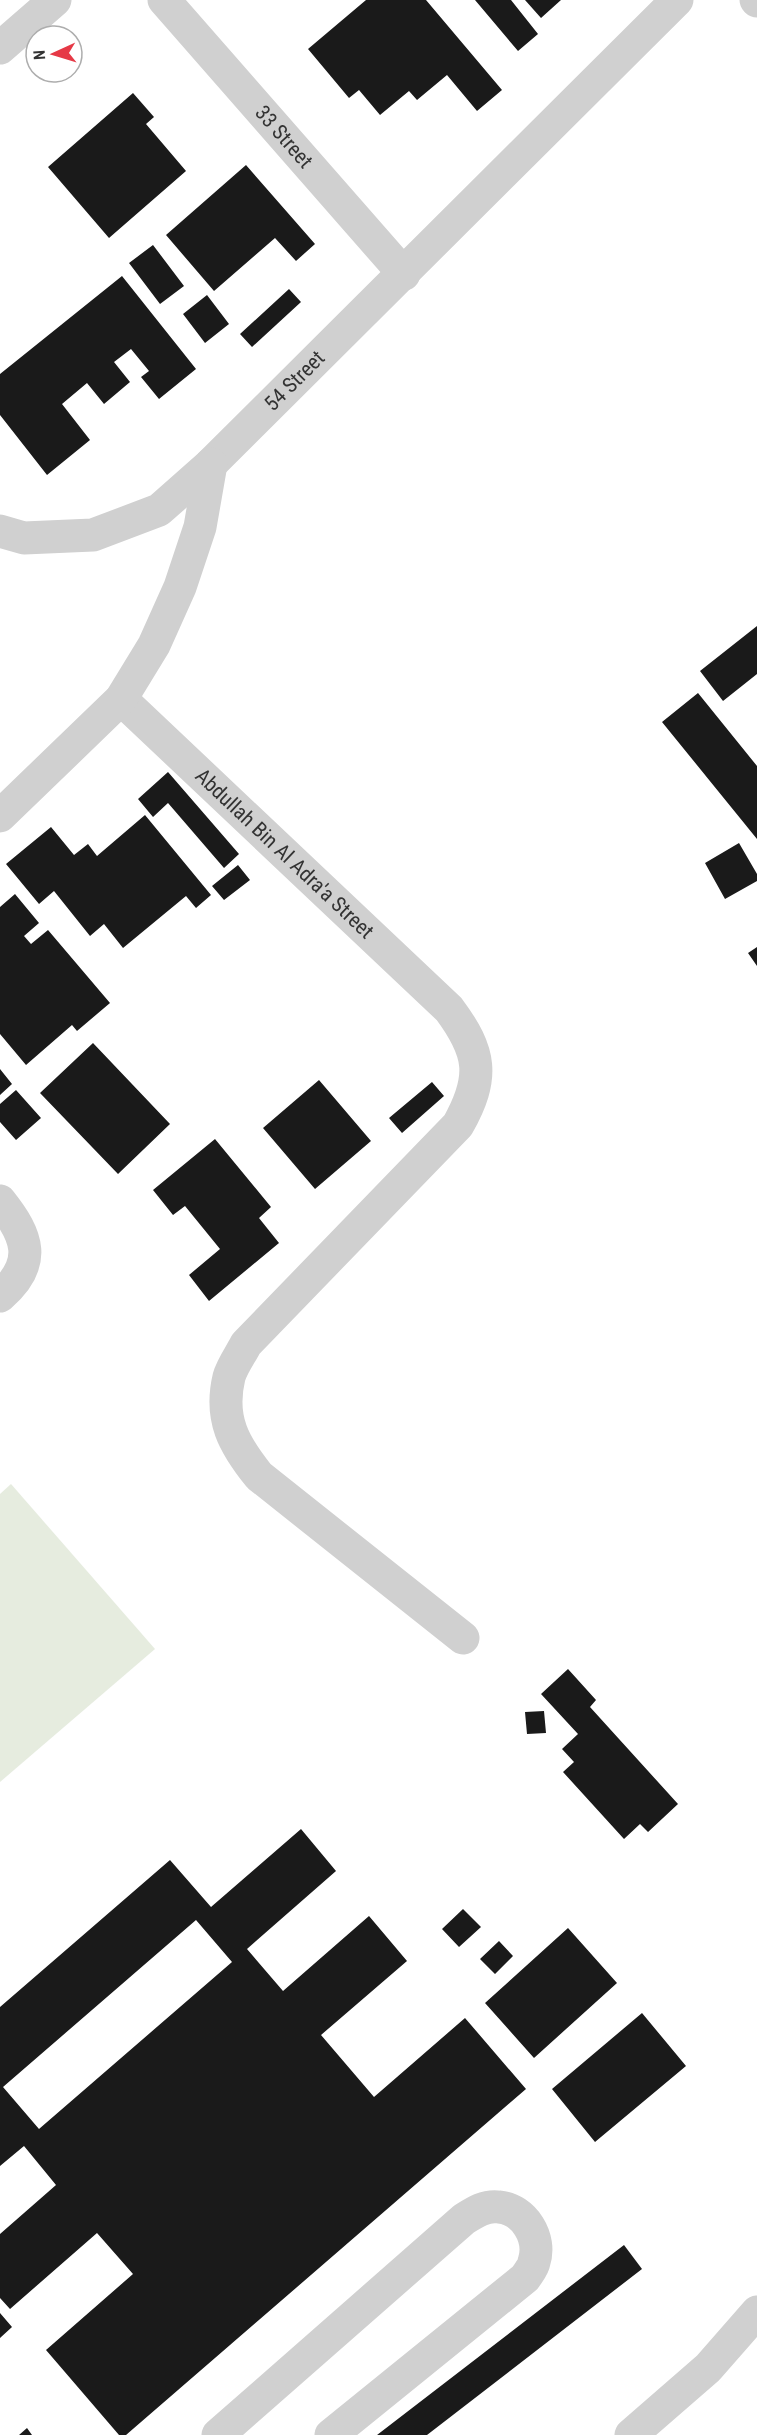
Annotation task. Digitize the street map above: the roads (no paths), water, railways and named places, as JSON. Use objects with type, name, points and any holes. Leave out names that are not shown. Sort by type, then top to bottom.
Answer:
[{"type":"street","points":[[0,48],[55,0]]},
{"type":"street","name":"33 Street","points":[[164,0],[404,274]]},
{"type":"street","name":"54 Street","points":[[0,531],[24,538],[93,536],[159,510],[211,464],[404,274],[677,0]]},
{"type":"street","points":[[0,816],[121,699],[154,645],[180,587],[200,527],[211,464]]},
{"type":"street","name":"Abdullah Bin Al Adra'a Street","points":[[121,699],[449,1009],[468,1034],[477,1066],[473,1099],[458,1125],[246,1344],[229,1376],[226,1413],[236,1448],[259,1476],[463,1638]]},
{"type":"street","points":[[0,1296],[13,1285],[22,1270],[26,1253],[22,1234],[7,1209]]},
{"type":"street","points":[[218,2435],[464,2218],[480,2209],[499,2206],[516,2212],[529,2226],[536,2243],[535,2262],[525,2278],[331,2435]]},
{"type":"street","points":[[631,2435],[708,2368],[757,2312]]}]
